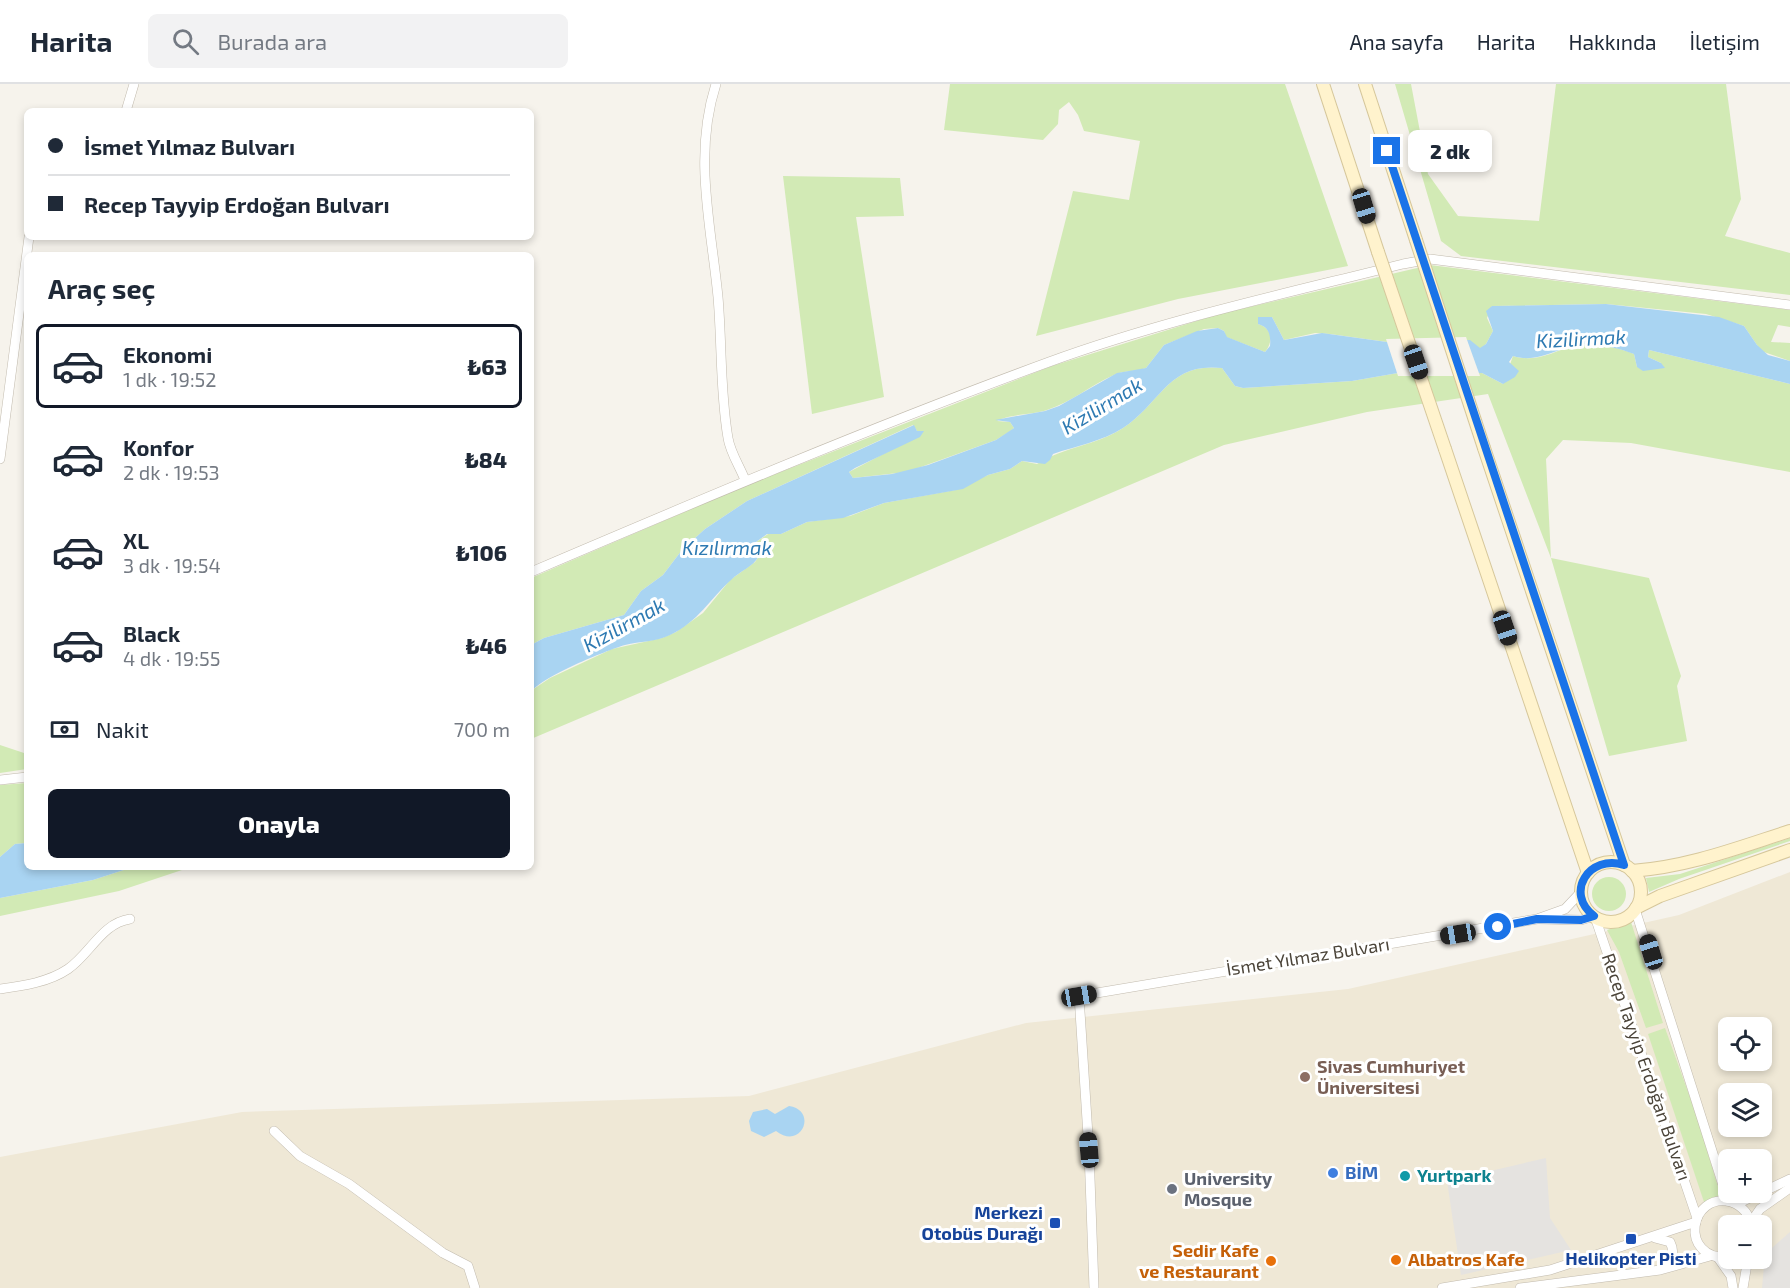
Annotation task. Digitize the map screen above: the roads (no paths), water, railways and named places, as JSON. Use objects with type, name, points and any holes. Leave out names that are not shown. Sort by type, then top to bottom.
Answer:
[{"type":"street","points":[[127,108],[134,84]]},
{"type":"street","points":[[716,84],[706,122],[704,141],[707,213],[718,296],[728,440],[745,480]]},
{"type":"street","points":[[1323,84],[1588,873],[1605,863],[1628,868],[1667,868],[1703,861],[1790,831]]},
{"type":"street","points":[[1365,84],[1484,448],[1628,868],[1641,887],[1641,896],[1636,909]]},
{"type":"street","points":[[534,572],[745,480],[1061,358],[1218,309],[1430,259],[1790,304]]},
{"type":"street","points":[[0,459],[24,281]]},
{"type":"street","points":[[0,780],[24,777]]},
{"type":"street","name":"İsmet Yılmaz Bulvarı","points":[[1537,919],[1581,920],[1594,917],[1616,921],[1625,919],[1636,909],[1660,896],[1790,850]]},
{"type":"street","name":"İsmet Yılmaz Bulvarı","points":[[1094,1288],[1089,1150],[1079,996],[1537,919],[1565,909],[1581,892],[1588,873]]},
{"type":"street","points":[[1581,892],[1583,903],[1594,917]]},
{"type":"street","name":"Recep Tayyip Erdoğan Bulvarı","points":[[1636,909],[1718,1160]]},
{"type":"street","name":"Recep Tayyip Erdoğan Bulvarı","points":[[1594,917],[1696,1220],[1695,1235],[1698,1244],[1718,1257]]},
{"type":"street","points":[[0,989],[53,977],[69,969],[114,924],[130,919]]},
{"type":"street","points":[[274,1131],[300,1156],[349,1184],[443,1253],[468,1266],[475,1288]]},
{"type":"street","points":[[1772,1186],[1790,1179]]},
{"type":"street","points":[[1757,1215],[1760,1209],[1790,1188]]},
{"type":"street","points":[[1442,1288],[1550,1270],[1654,1238],[1696,1220],[1710,1204],[1732,1203],[1744,1209],[1747,1215]]},
{"type":"street","points":[[1654,1238],[1670,1242],[1672,1248],[1670,1262],[1660,1270]]},
{"type":"street","points":[[1520,1288],[1660,1270],[1718,1258]]},
{"type":"street","name":"Recep Tayyip Erdoğan Bulvarı","points":[[1726,1269],[1731,1276],[1733,1288]]},
{"type":"street","points":[[1743,1288],[1746,1269]]},
{"type":"water","name":"Kızılırmak","points":[[1606,304],[1719,317],[1744,326],[1757,345],[1768,355],[1790,361],[1790,384],[1649,350],[1648,357],[1661,363],[1665,368],[1643,371],[1637,367],[1634,354],[1595,344],[1573,346],[1537,357],[1513,356],[1509,362],[1519,371],[1515,377],[1503,384],[1482,373],[1398,373],[1352,381],[1243,388],[1235,386],[1222,368],[1189,371],[1177,377],[1123,428],[1098,440],[1053,454],[1045,464],[1022,461],[1010,469],[988,475],[963,489],[884,503],[843,518],[807,522],[781,534],[767,534],[756,542],[759,556],[756,560],[731,580],[696,617],[680,630],[665,637],[625,645],[590,658],[548,679],[534,689],[534,643],[544,638],[624,615],[641,591],[663,575],[682,550],[705,529],[747,501],[914,425],[917,431],[924,431],[920,437],[855,468],[849,472],[853,478],[892,474],[928,465],[996,440],[1014,428],[1010,422],[995,420],[1045,411],[1059,406],[1117,373],[1146,368],[1164,345],[1197,331],[1218,328],[1224,331],[1227,337],[1265,352],[1270,346],[1270,335],[1265,327],[1258,324],[1258,317],[1272,317],[1284,340],[1322,333],[1387,342],[1470,340],[1480,348],[1486,344],[1493,331],[1486,311],[1492,306]]},
{"type":"water","points":[[24,843],[24,870],[124,870],[93,880],[0,898],[0,857],[15,844]]},
{"type":"water","points":[[789,1106],[798,1109],[803,1114],[803,1128],[799,1133],[785,1136],[776,1131],[764,1137],[751,1131],[749,1121],[753,1112],[767,1109],[775,1114]]},
{"type":"place","name":"Sivas Cumhuriyet Üniversitesi","points":[[1305,1077]]},
{"type":"place","name":"BİM","points":[[1333,1173]]},
{"type":"place","name":"Yurtpark","points":[[1405,1176]]},
{"type":"place","name":"University Mosque","points":[[1172,1189]]},
{"type":"place","name":"Merkezi Otobüs Durağı","points":[[1055,1223]]},
{"type":"place","name":"Helikopter Pisti","points":[[1631,1239]]},
{"type":"place","name":"Albatros Kafe","points":[[1396,1260]]},
{"type":"place","name":"Sedir Kafe ve Restaurant","points":[[1271,1261]]},
{"type":"water label","name":"Kizilirmak","points":[[1581,339]]},
{"type":"water label","name":"Kizilirmak","points":[[1102,406]]},
{"type":"water label","name":"Kizilirmak","points":[[624,625]]}]
